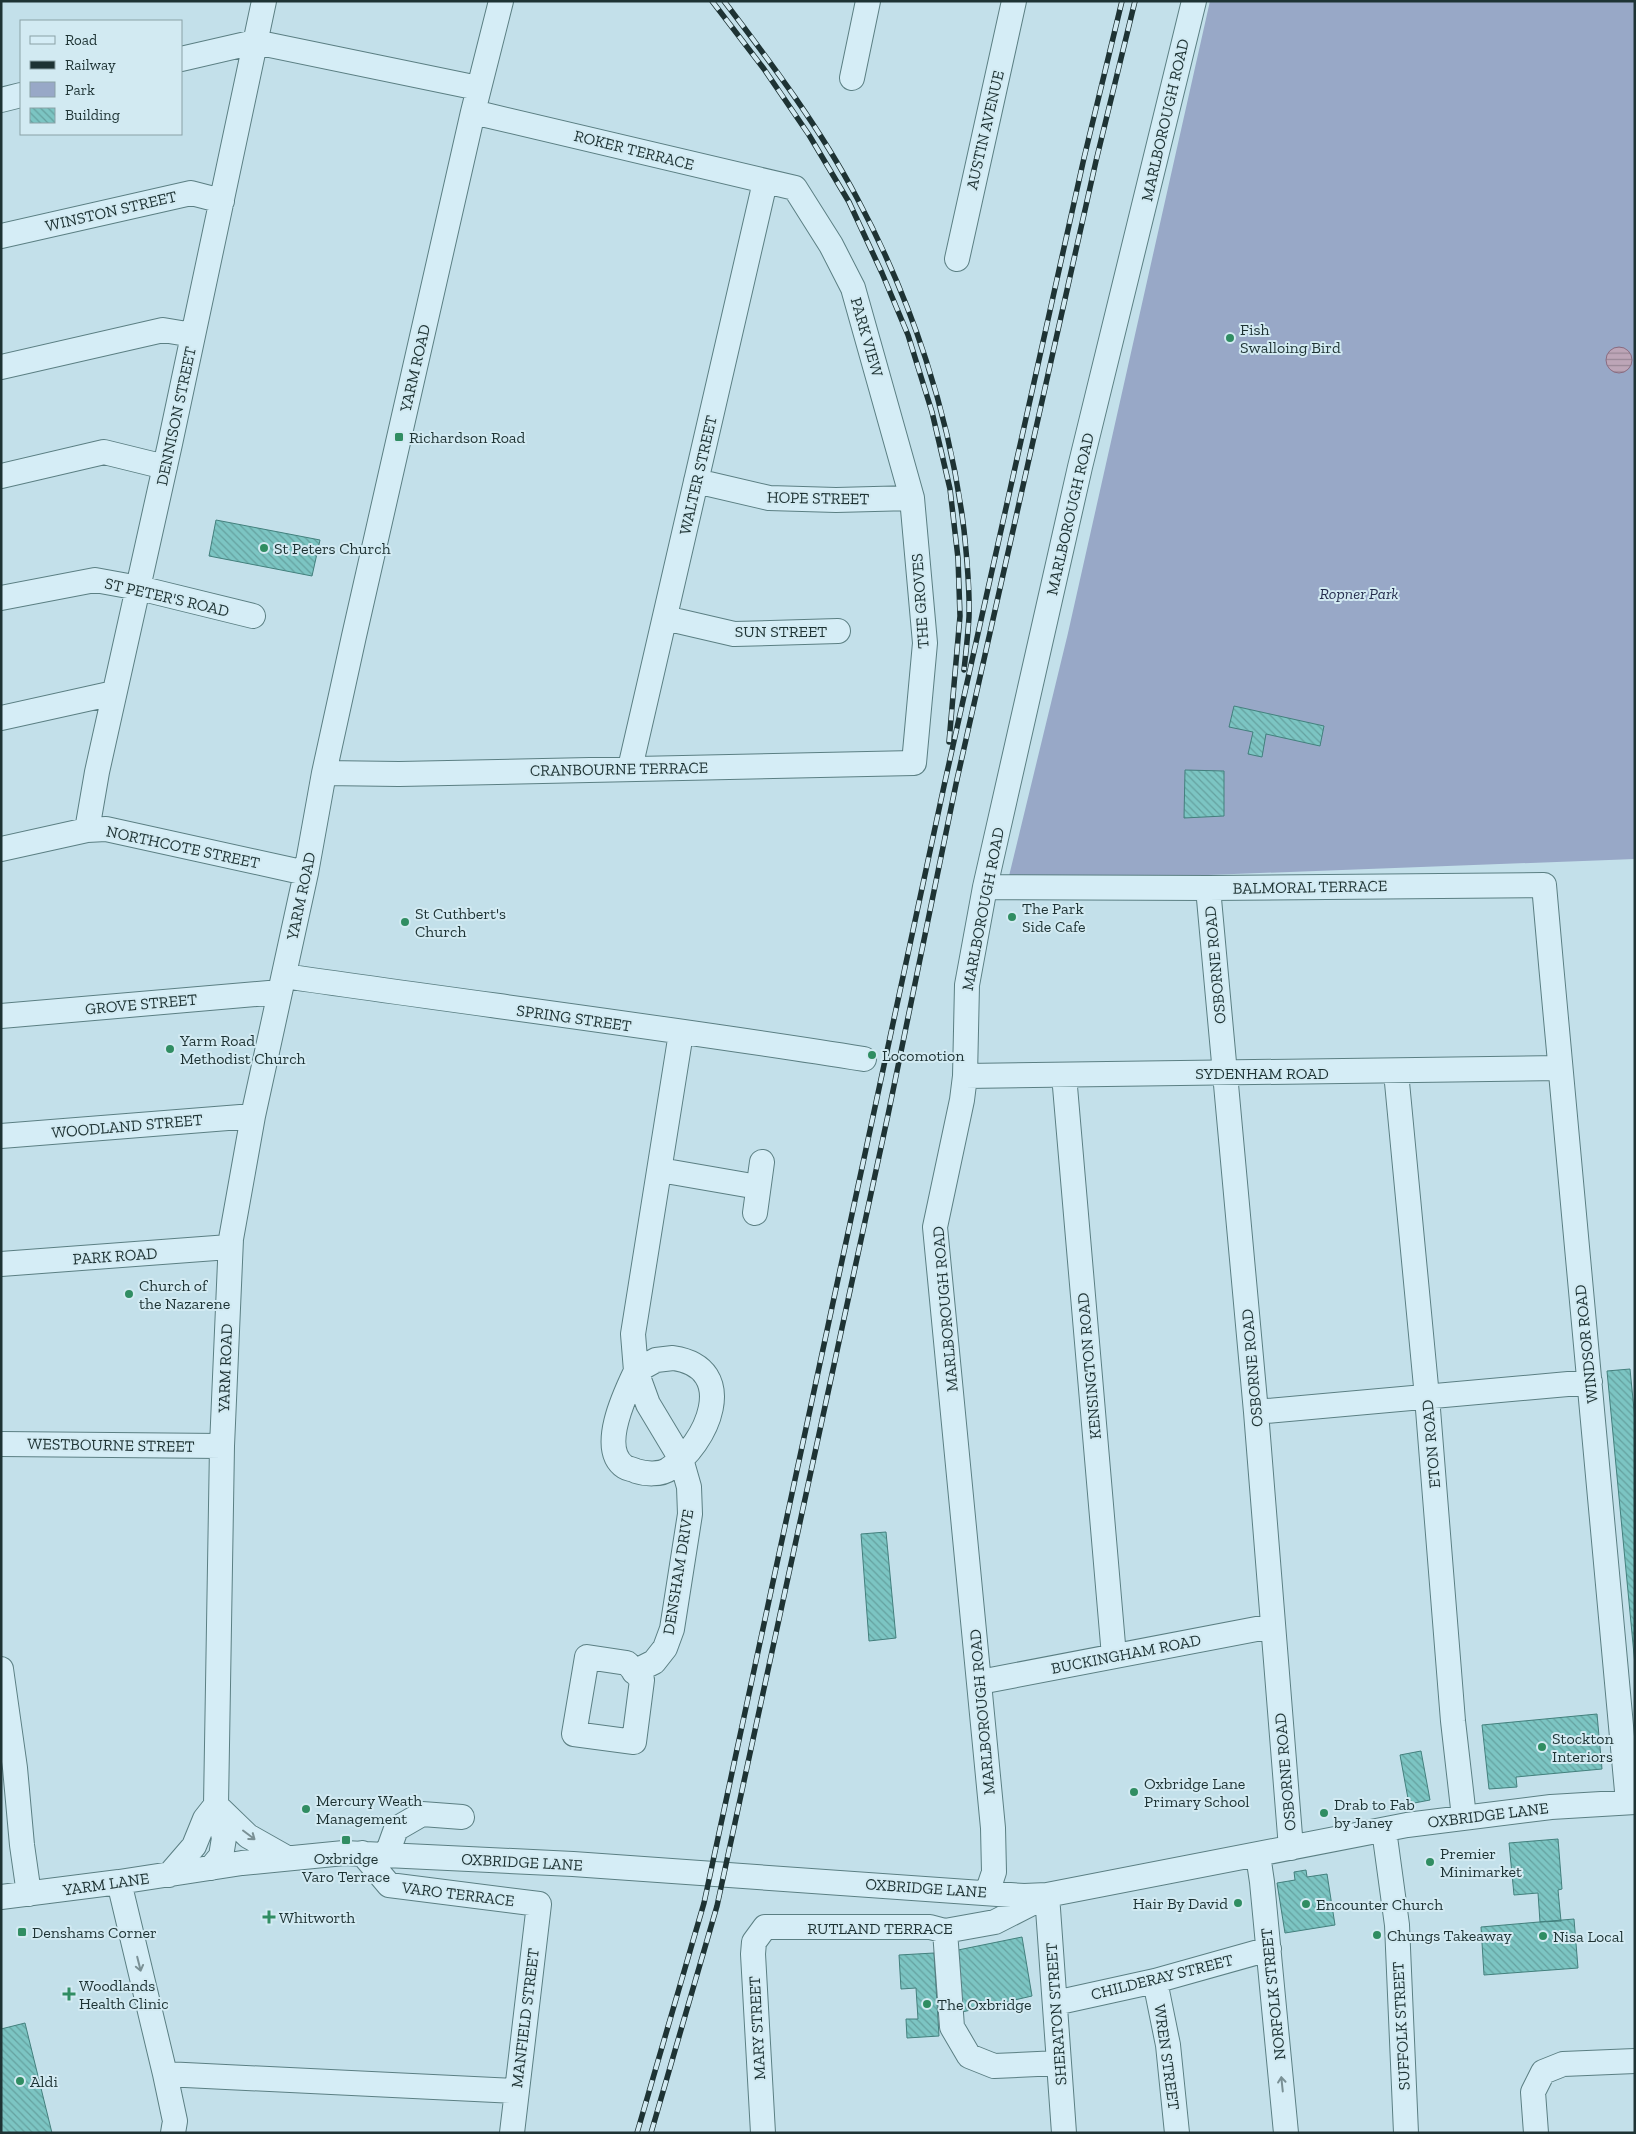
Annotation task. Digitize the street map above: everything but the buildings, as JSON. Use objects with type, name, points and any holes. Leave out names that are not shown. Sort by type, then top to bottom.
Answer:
[{"type":"street","name":"DENNISON STREET","points":[[87,830],[114,693],[194,335],[264,1]]},
{"type":"street","name":"YARM ROAD","points":[[211,1868],[221,1856],[224,1838],[216,1805],[222,1446],[229,1247],[253,1116],[306,873],[324,773],[478,88],[501,1]]},
{"type":"street","points":[[852,78],[868,1]]},
{"type":"street","name":"AUSTIN AVENUE","points":[[956,259],[1014,1]]},
{"type":"street","name":"MARLBOROUGH ROAD","points":[[987,1893],[994,1872],[993,1828],[935,1227],[962,1100],[965,1076],[967,985],[985,887],[1080,468],[1194,1]]},
{"type":"street","points":[[182,59],[255,42],[478,88]]},
{"type":"street","points":[[1,100],[20,95]]},
{"type":"street","name":"ROKER TERRACE","points":[[473,112],[795,188]]},
{"type":"street","name":"WALTER STREET","points":[[630,768],[765,182]]},
{"type":"street","name":"PARK VIEW","points":[[795,188],[831,245],[853,288],[912,498]]},
{"type":"street","name":"WINSTON STREET","points":[[2,236],[191,193],[222,200]]},
{"type":"street","points":[[1,367],[163,330],[194,335]]},
{"type":"street","points":[[1,476],[104,452],[165,467]]},
{"type":"street","name":"HOPE STREET","points":[[696,482],[769,498],[836,500],[912,498]]},
{"type":"street","name":"THE GROVES","points":[[912,498],[925,643],[914,763]]},
{"type":"street","name":"ST PETER'S ROAD","points":[[12,596],[95,580],[139,588],[253,616]]},
{"type":"street","name":"SUN STREET","points":[[665,618],[734,634],[838,631]]},
{"type":"street","points":[[1,718],[114,693]]},
{"type":"street","name":"CRANBOURNE TERRACE","points":[[324,773],[400,774],[914,763]]},
{"type":"street","name":"NORTHCOTE STREET","points":[[1,849],[87,830],[106,829],[306,873]]},
{"type":"street","name":"BALMORAL TERRACE","points":[[985,887],[1208,888],[1544,885]]},
{"type":"street","name":"WINDSOR ROAD","points":[[1544,885],[1631,1802]]},
{"type":"street","name":"OSBORNE ROAD","points":[[1208,888],[1256,1412],[1291,1848]]},
{"type":"street","name":"GROVE STREET","points":[[1,1016],[282,984]]},
{"type":"street","name":"SPRING STREET","points":[[282,984],[759,1042],[864,1059]]},
{"type":"street","name":"DENSHAM DRIVE","points":[[634,1672],[654,1662],[665,1648],[672,1629],[690,1514],[689,1487],[681,1459],[648,1404],[636,1371],[633,1334],[681,1033]]},
{"type":"street","name":"SYDENHAM ROAD","points":[[965,1076],[1396,1072],[1560,1068]]},
{"type":"street","name":"ETON ROAD","points":[[1396,1072],[1427,1396],[1453,1721],[1464,1817]]},
{"type":"street","name":"KENSINGTON ROAD","points":[[1064,1075],[1114,1656]]},
{"type":"street","name":"WOODLAND STREET","points":[[1,1136],[253,1116]]},
{"type":"street","points":[[755,1213],[762,1162]]},
{"type":"street","points":[[660,1170],[758,1187]]},
{"type":"street","name":"PARK ROAD","points":[[1,1264],[229,1247]]},
{"type":"street","points":[[673,1358],[688,1360],[699,1366],[708,1376],[712,1388],[712,1402],[708,1417],[696,1444],[668,1471],[644,1473],[624,1466],[615,1452],[614,1438],[617,1416],[636,1371],[656,1360],[673,1358]]},
{"type":"street","points":[[1256,1412],[1590,1382]]},
{"type":"street","name":"WESTBOURNE STREET","points":[[1,1444],[222,1446]]},
{"type":"street","name":"BUCKINGHAM ROAD","points":[[980,1682],[1272,1626]]},
{"type":"street","points":[[1,1669],[16,1768],[22,1845],[29,1894]]},
{"type":"street","name":"OXBRIDGE LANE","points":[[211,1868],[287,1858],[362,1853],[602,1866],[1024,1896],[1047,1895],[1384,1830],[1464,1817],[1631,1802]]},
{"type":"street","points":[[169,1875],[194,1846],[205,1819],[216,1805],[248,1836],[287,1858]]},
{"type":"street","points":[[387,1854],[396,1829],[422,1814],[462,1818]]},
{"type":"street","name":"SUFFOLK STREET","points":[[1384,1830],[1396,1925],[1406,2133]]},
{"type":"street","name":"VARO TERRACE","points":[[362,1853],[388,1885],[539,1904]]},
{"type":"street","name":"NORFOLK STREET","points":[[1258,1855],[1269,1949],[1286,2133]]},
{"type":"street","name":"YARM LANE","points":[[1,1897],[211,1868]]},
{"type":"street","points":[[119,1882],[165,2074],[175,2121],[173,2133]]},
{"type":"street","name":"RUTLAND TERRACE","points":[[765,1927],[930,1927],[946,1931],[994,1922],[1047,1895]]},
{"type":"street","name":"SHERATON STREET","points":[[1047,1895],[1064,2133]]},
{"type":"street","name":"MANFIELD STREET","points":[[512,2133],[539,1904]]},
{"type":"street","name":"MARY STREET","points":[[763,2133],[753,1954],[754,1942],[765,1927]]},
{"type":"street","points":[[946,1931],[952,2027],[969,2056],[994,2066],[1059,2063]]},
{"type":"street","name":"CHILDERAY STREET","points":[[1055,2003],[1156,1981],[1269,1949]]},
{"type":"street","name":"WREN STREET","points":[[1156,1981],[1168,2045],[1177,2133]]},
{"type":"street","points":[[1536,2133],[1533,2092],[1543,2072],[1562,2064],[1635,2061]]},
{"type":"street","points":[[165,2074],[516,2091]]},
{"type":"green space","name":"Ropner Park","points":[[1210,1],[1635,1],[1635,859],[1208,875],[1009,876],[1068,633]]},
{"type":"shaded area","points":[[1619,347],[1628,351],[1632,360],[1628,369],[1619,373],[1610,369],[1606,360],[1610,351]]},
{"type":"railway","points":[[712,1],[764,69],[809,135],[849,202],[908,335],[932,412],[950,489],[958,558],[960,616],[949,742]]},
{"type":"railway","points":[[724,1],[795,97],[843,172],[877,237],[911,318],[938,402],[958,487],[964,530],[969,595],[969,623],[964,670]]},
{"type":"railway","points":[[637,2133],[704,1903],[944,786],[1084,158],[1122,1]]},
{"type":"railway","points":[[651,2133],[717,1906],[888,1115],[956,784],[1096,161],[1135,1]]},
{"type":"place","name":"Fish Swalloing Bird","points":[[1230,338]]},
{"type":"place","name":"Richardson Road","points":[[399,437]]},
{"type":"place","name":"St Peters Church","points":[[264,548]]},
{"type":"place","name":"The Park Side Cafe","points":[[1012,917]]},
{"type":"place","name":"St Cuthbert's Church","points":[[405,922]]},
{"type":"place","name":"Yarm Road Methodist Church","points":[[170,1049]]},
{"type":"place","name":"Locomotion","points":[[872,1055]]},
{"type":"place","name":"Church of the Nazarene","points":[[129,1294]]},
{"type":"place","name":"Stockton Interiors","points":[[1542,1747]]},
{"type":"place","name":"Oxbridge Lane Primary School","points":[[1134,1792]]},
{"type":"place","name":"Mercury Weath Management","points":[[306,1809]]},
{"type":"place","name":"Drab to Fab by Janey","points":[[1324,1813]]},
{"type":"place","name":"Oxbridge Varo Terrace","points":[[346,1840]]},
{"type":"place","name":"Premier Minimarket","points":[[1430,1862]]},
{"type":"place","name":"Hair By David","points":[[1238,1903]]},
{"type":"place","name":"Encounter Church","points":[[1306,1904]]},
{"type":"place","name":"Whitworth","points":[[269,1917]]},
{"type":"place","name":"Denshams Corner","points":[[22,1932]]},
{"type":"place","name":"Chungs Takeaway","points":[[1377,1935]]},
{"type":"place","name":"Nisa Local","points":[[1543,1936]]},
{"type":"place","name":"Woodlands Health Clinic","points":[[69,1994]]},
{"type":"place","name":"The Oxbridge","points":[[927,2004]]},
{"type":"place","name":"Aldi","points":[[20,2081]]}]
